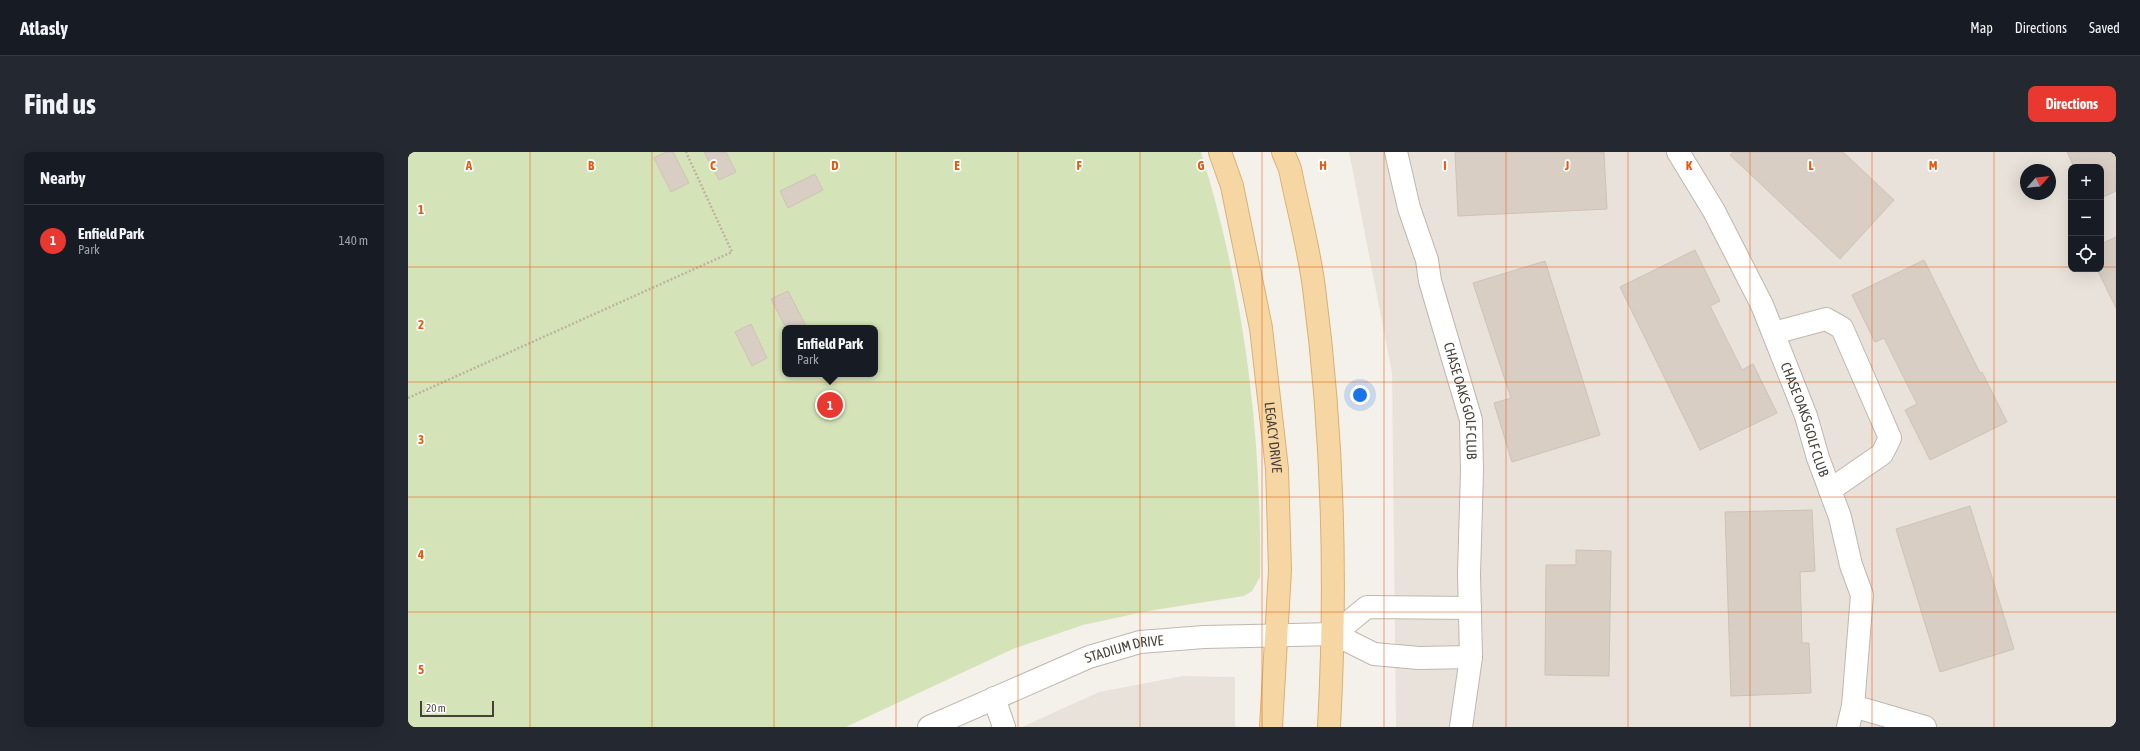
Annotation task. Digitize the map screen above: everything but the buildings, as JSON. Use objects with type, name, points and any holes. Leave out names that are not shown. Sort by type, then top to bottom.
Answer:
[{"type":"main road","name":"LEGACY DRIVE","points":[[1220,152],[1232,186],[1261,328],[1278,476],[1280,570],[1271,727]]},
{"type":"main road","points":[[1283,152],[1290,169],[1314,287],[1328,433],[1332,503],[1334,634],[1329,727]]},
{"type":"street","name":"CHASE OAKS GOLF CLUB","points":[[1396,152],[1409,208],[1427,260],[1430,281],[1471,420],[1471,657],[1461,727]]},
{"type":"street","name":"CHASE OAKS GOLF CLUB","points":[[1678,152],[1714,211],[1762,305],[1806,416],[1840,517],[1851,565],[1862,594],[1853,706],[1848,727]]},
{"type":"street","points":[[1774,333],[1826,319],[1842,328],[1890,438],[1882,454],[1830,490]]},
{"type":"street","points":[[1470,608],[1367,607],[1334,634],[1374,654],[1419,658],[1471,657]]},
{"type":"street","name":"STADIUM DRIVE","points":[[929,727],[1089,657],[1140,642],[1204,637],[1334,634]]},
{"type":"street","points":[[994,698],[1004,727]]},
{"type":"street","points":[[1853,706],[1925,727]]},
{"type":"path","points":[[408,398],[732,252],[686,152]]},
{"type":"shaded area","points":[[1349,152],[2116,152],[2116,727],[1396,727],[1392,373]]},
{"type":"shaded area","points":[[1183,676],[1235,677],[1235,727],[1022,727],[1099,692]]},
{"type":"green space","points":[[408,152],[1201,152],[1229,256],[1239,309],[1254,416],[1260,523],[1260,577],[1252,591],[1244,596],[1148,611],[1083,625],[1013,649],[846,727],[408,727]]},
{"type":"place","name":"Enfield Park","points":[[830,405]]}]
